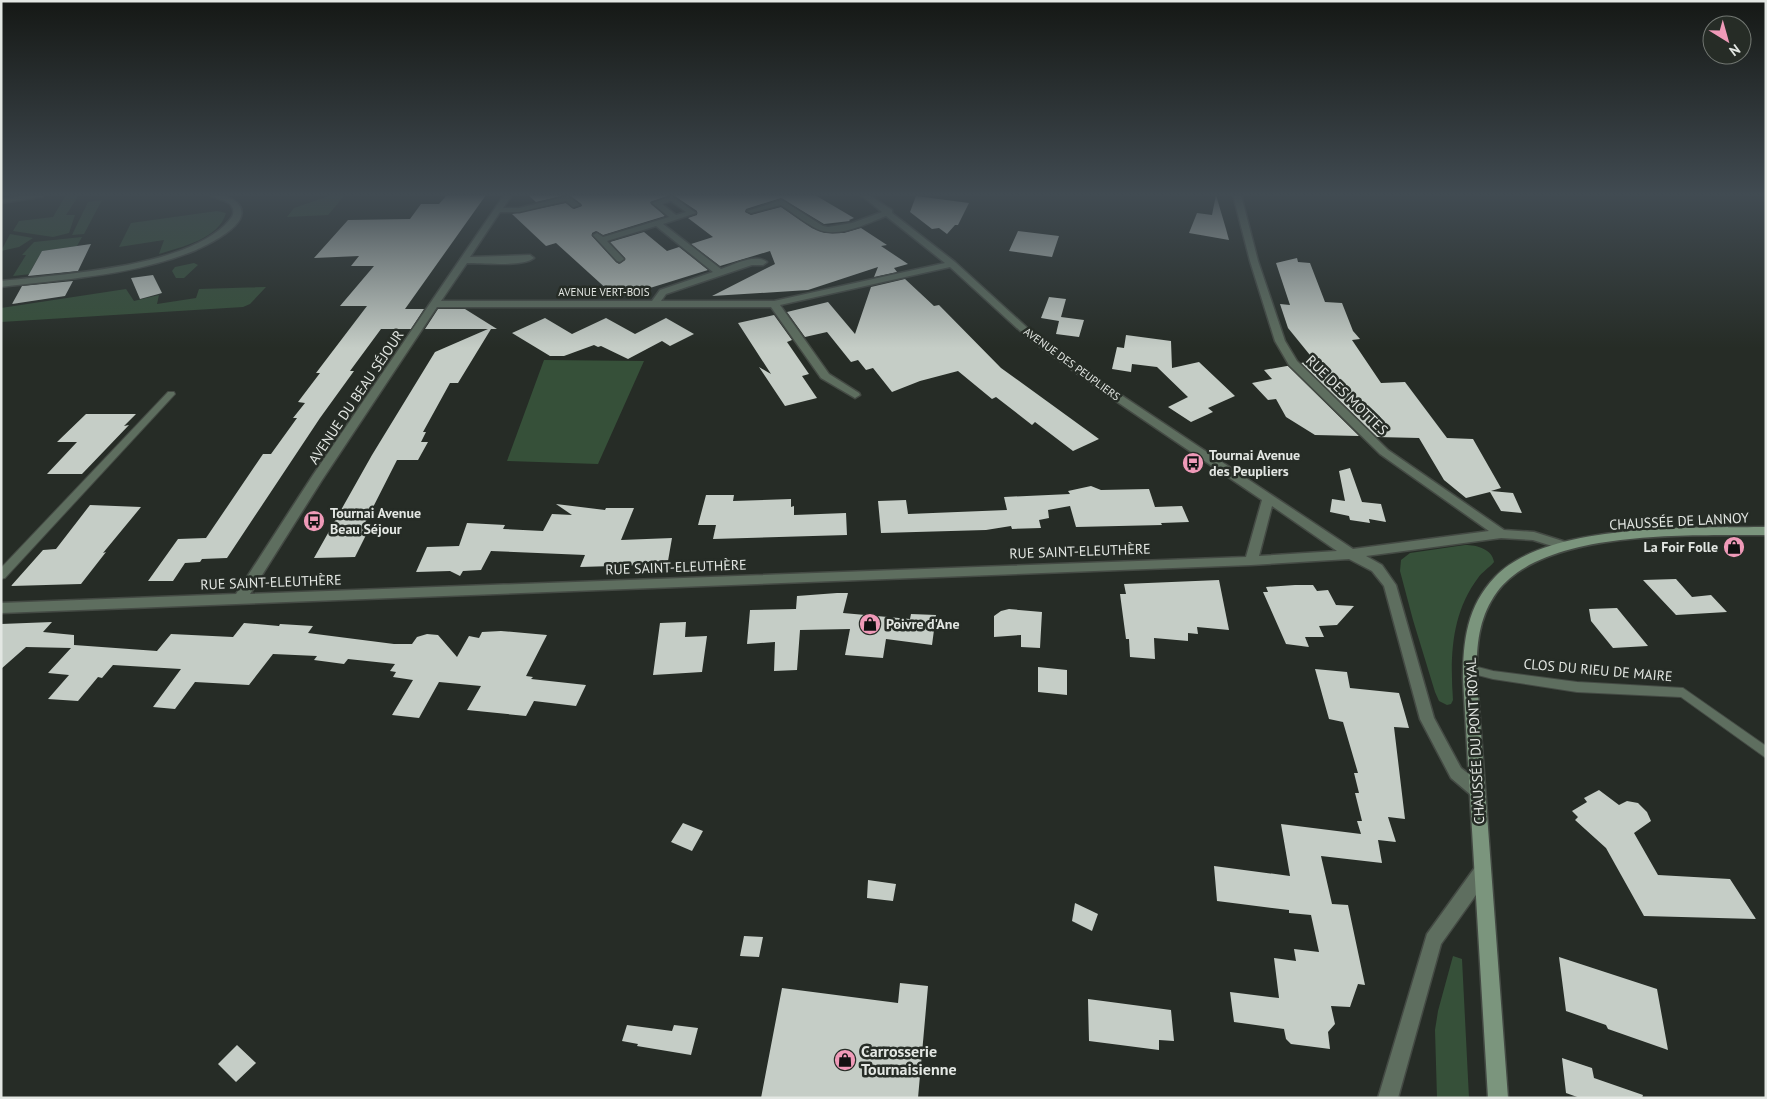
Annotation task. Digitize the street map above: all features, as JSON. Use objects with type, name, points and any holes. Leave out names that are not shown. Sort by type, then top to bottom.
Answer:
[{"type":"main road","name":"CHAUSSÉE DE LANNOY","points":[[1565,546],[1639,535],[1766,531]]},
{"type":"main road","name":"CHAUSSÉE DU PONT ROYAL","points":[[1498,1098],[1471,720],[1470,641],[1477,617],[1487,595],[1499,579],[1518,565],[1538,554],[1565,546]]},
{"type":"street","points":[[1,284],[129,266],[196,246]]},
{"type":"street","name":"AVENUE DU BEAU SÉJOUR","points":[[239,600],[317,478],[474,246]]},
{"type":"street","points":[[607,246],[620,259]]},
{"type":"street","points":[[686,246],[720,273]]},
{"type":"street","name":"AVENUE DES PEUPLIERS","points":[[931,246],[1031,336],[1111,393],[1351,554],[1376,568],[1390,585],[1427,720],[1456,773],[1477,790]]},
{"type":"street","name":"RUE DES MOTTES","points":[[1250,246],[1280,341],[1293,363],[1384,452],[1501,534]]},
{"type":"street","points":[[465,260],[530,258]]},
{"type":"street","points":[[655,304],[663,292],[752,262],[763,262]]},
{"type":"street","name":"AVENUE VERT-BOIS","points":[[434,304],[774,304],[952,264]]},
{"type":"street","points":[[774,304],[825,376],[855,395]]},
{"type":"street","points":[[1251,560],[1268,498]]},
{"type":"street","points":[[1351,554],[1501,534],[1534,536],[1565,546]]},
{"type":"street","name":"RUE SAINT-ELEUTHÈRE","points":[[1,608],[1251,560],[1351,554]]},
{"type":"street","points":[[1388,1098],[1433,940],[1482,872]]},
{"type":"lane","points":[[1,576],[171,394]]},
{"type":"lane","name":"CLOS DU RIEU DE MAIRE","points":[[1470,668],[1493,675],[1577,687],[1683,692],[1766,752]]},
{"type":"green space","points":[[3,246],[20,246],[19,247],[1,251]]},
{"type":"green space","points":[[30,246],[75,246],[42,251],[31,270],[58,271],[13,276],[26,255],[22,255]]},
{"type":"green space","points":[[162,246],[184,246],[159,254]]},
{"type":"green space","points":[[194,263],[198,265],[184,278],[176,278],[172,271],[175,267]]},
{"type":"green space","points":[[266,287],[250,304],[243,307],[1,322],[1,308],[126,289],[134,301],[159,295],[157,304],[196,298],[199,289]]},
{"type":"green space","points":[[544,360],[644,361],[598,464],[507,461]]},
{"type":"green space","points":[[1465,545],[1487,551],[1494,562],[1481,574],[1469,592],[1457,621],[1452,652],[1453,700],[1451,704],[1447,705],[1439,701],[1435,692],[1400,571],[1401,560],[1410,553]]},
{"type":"green space","points":[[1453,956],[1462,959],[1469,1098],[1437,1098],[1435,1030],[1438,1011]]},
{"type":"building","points":[[90,246],[78,271],[28,276],[42,251]]},
{"type":"building","points":[[324,246],[450,246],[405,309],[424,309],[411,329],[381,329],[350,371],[354,371],[320,418],[227,558],[202,559],[200,562],[185,563],[173,581],[148,581],[178,539],[206,538],[263,454],[271,454],[297,418],[293,418],[305,403],[298,402],[320,373],[316,373],[367,306],[340,306],[374,266],[351,266],[359,256],[314,258]]},
{"type":"building","points":[[560,246],[601,246],[619,264],[625,258],[614,246],[661,246],[667,251],[679,247],[708,270],[637,292],[610,292]]},
{"type":"building","points":[[694,246],[881,246],[908,264],[894,268],[897,272],[874,277],[878,267],[808,290],[712,296],[775,264],[770,251],[720,266]]},
{"type":"building","points":[[1011,246],[1056,246],[1052,257],[1009,251]]},
{"type":"building","points":[[1297,258],[1298,262],[1310,263],[1325,302],[1342,303],[1353,331],[1360,339],[1352,340],[1381,383],[1405,382],[1447,438],[1473,439],[1501,488],[1491,491],[1513,493],[1522,513],[1501,511],[1490,492],[1466,498],[1444,480],[1419,438],[1377,437],[1301,363],[1314,360],[1288,328],[1280,304],[1290,305],[1276,263]]},
{"type":"building","points":[[153,275],[162,293],[140,299],[131,278]]},
{"type":"building","points":[[905,279],[934,306],[939,305],[1001,368],[1099,439],[1073,451],[1035,422],[1032,425],[996,397],[992,399],[958,371],[920,381],[892,392],[873,368],[866,370],[858,360],[851,362],[827,332],[805,337],[787,312],[828,302],[855,334],[871,287]]},
{"type":"building","points":[[73,281],[65,296],[12,304],[22,286]]},
{"type":"building","points":[[1049,297],[1066,299],[1061,317],[1084,320],[1079,337],[1056,334],[1059,321],[1041,318]]},
{"type":"building","points":[[438,309],[465,309],[497,329],[491,329],[458,383],[450,383],[423,432],[426,432],[421,442],[428,442],[418,460],[397,460],[364,525],[371,525],[355,557],[314,558],[372,455],[435,352],[488,329],[425,329]]},
{"type":"building","points":[[774,315],[792,340],[787,342],[809,374],[802,376],[817,398],[785,406],[759,367],[771,374],[738,323]]},
{"type":"building","points":[[545,318],[572,334],[606,318],[635,334],[666,318],[694,334],[670,346],[662,341],[628,359],[601,346],[594,345],[564,356],[550,356],[512,333]]},
{"type":"building","points":[[1126,335],[1171,341],[1172,368],[1199,362],[1235,396],[1208,408],[1213,412],[1191,422],[1168,407],[1188,397],[1157,367],[1132,364],[1131,372],[1112,369],[1117,347],[1124,348]]},
{"type":"building","points":[[1288,366],[1359,436],[1315,435],[1286,417],[1276,399],[1268,400],[1252,383],[1272,379],[1264,370]]},
{"type":"building","points":[[86,414],[136,414],[124,426],[129,425],[82,474],[47,474],[77,442],[57,442]]},
{"type":"building","points":[[1350,468],[1362,502],[1381,504],[1386,522],[1369,519],[1370,523],[1350,520],[1349,516],[1330,512],[1332,499],[1345,501],[1339,471]]},
{"type":"building","points":[[1091,486],[1101,490],[1149,489],[1155,507],[1182,506],[1189,522],[1161,523],[1162,525],[1076,527],[1070,506],[1048,510],[1049,518],[1039,520],[1041,528],[1012,529],[1011,526],[986,530],[881,533],[878,501],[906,500],[908,514],[1007,510],[1004,497],[1070,494],[1068,491]]},
{"type":"building","points":[[706,495],[734,495],[733,501],[791,499],[791,507],[794,506],[794,515],[846,513],[847,535],[713,539],[716,525],[698,525]]},
{"type":"building","points":[[556,504],[605,510],[606,508],[634,508],[621,540],[672,538],[668,561],[645,562],[645,565],[580,567],[585,555],[491,551],[481,570],[463,571],[460,576],[450,571],[416,572],[427,547],[459,546],[467,523],[505,525],[503,529],[543,531],[552,514],[572,515]]},
{"type":"building","points":[[90,505],[141,507],[103,553],[106,552],[81,584],[11,586],[43,550],[56,549]]},
{"type":"building","points":[[1676,579],[1692,597],[1711,595],[1727,612],[1676,615],[1643,580]]},
{"type":"building","points":[[1219,580],[1229,630],[1197,627],[1198,634],[1188,633],[1188,641],[1154,638],[1155,659],[1130,657],[1129,639],[1126,639],[1120,594],[1126,594],[1124,584]]},
{"type":"building","points":[[1313,585],[1317,591],[1328,590],[1336,605],[1354,606],[1337,625],[1319,626],[1324,637],[1305,637],[1309,647],[1286,644],[1263,592],[1268,592],[1266,587]]},
{"type":"building","points":[[848,593],[843,613],[910,619],[911,614],[936,615],[932,645],[886,639],[883,658],[845,655],[850,629],[800,630],[797,670],[774,671],[775,642],[747,644],[750,610],[796,609],[797,596]]},
{"type":"building","points":[[1617,608],[1648,646],[1613,648],[1591,621],[1589,609]]},
{"type":"building","points":[[1009,609],[1042,612],[1040,648],[1021,647],[1021,635],[994,637],[994,616],[1001,611]]},
{"type":"building","points":[[52,622],[43,632],[74,635],[74,645],[157,651],[171,634],[233,637],[244,623],[313,626],[308,633],[394,644],[412,644],[417,637],[427,634],[438,635],[457,657],[469,636],[479,638],[482,632],[501,631],[547,635],[526,676],[533,677],[531,679],[586,685],[576,706],[534,701],[526,716],[467,710],[481,686],[439,682],[419,718],[392,715],[413,680],[393,677],[396,672],[390,671],[395,664],[348,659],[344,664],[314,660],[317,656],[273,654],[249,685],[195,682],[175,709],[153,707],[181,669],[113,665],[102,678],[98,677],[78,701],[48,699],[69,675],[48,673],[71,648],[26,647],[1,669],[1,624]]},
{"type":"building","points":[[686,622],[685,637],[707,636],[702,672],[653,675],[660,623]]},
{"type":"building","points":[[1038,667],[1067,670],[1067,695],[1038,692]]},
{"type":"building","points":[[1315,669],[1347,672],[1350,688],[1399,693],[1409,728],[1394,727],[1405,819],[1388,817],[1396,842],[1378,840],[1382,863],[1321,856],[1332,904],[1348,905],[1365,985],[1358,984],[1350,1007],[1331,1006],[1335,1024],[1328,1032],[1330,1049],[1291,1044],[1286,1039],[1284,1029],[1234,1022],[1230,992],[1279,998],[1274,958],[1296,961],[1294,949],[1319,952],[1311,915],[1289,913],[1289,910],[1217,901],[1214,866],[1290,876],[1281,824],[1361,834],[1357,821],[1362,821],[1355,793],[1359,793],[1354,773],[1358,773],[1343,722],[1329,719]]},
{"type":"building","points":[[1599,790],[1619,805],[1627,801],[1638,803],[1647,812],[1651,821],[1634,833],[1658,875],[1730,879],[1756,919],[1644,916],[1606,848],[1575,820],[1578,817],[1572,811],[1587,802],[1584,798]]},
{"type":"building","points":[[683,823],[703,831],[692,851],[671,842]]},
{"type":"building","points":[[868,880],[896,884],[893,901],[867,898]]},
{"type":"building","points":[[1075,903],[1098,914],[1092,931],[1072,921]]},
{"type":"building","points":[[744,936],[763,937],[759,957],[740,956]]},
{"type":"building","points":[[1559,957],[1657,989],[1668,1050],[1608,1029],[1606,1025],[1566,1011]]},
{"type":"building","name":"Carrosserie Tournaisienne","points":[[900,983],[928,986],[918,1098],[761,1098],[782,988],[898,1003]]},
{"type":"building","points":[[1088,999],[1171,1010],[1174,1041],[1159,1040],[1159,1050],[1089,1041]]},
{"type":"building","points":[[627,1025],[672,1031],[674,1025],[698,1028],[691,1055],[637,1046],[638,1044],[622,1041]]},
{"type":"building","points":[[237,1045],[256,1063],[236,1082],[218,1064]]},
{"type":"building","points":[[1562,1058],[1592,1068],[1594,1078],[1643,1095],[1642,1098],[1580,1098],[1566,1093]]},
{"type":"place","name":"Tournai Avenue des Peupliers","points":[[1193,463]]},
{"type":"place","name":"Tournai Avenue Beau Séjour","points":[[314,521]]},
{"type":"place","name":"La Foir Folle","points":[[1734,547]]},
{"type":"place","name":"Poivre d'Ane","points":[[870,624]]},
{"type":"place","name":"Carrosserie Tournaisienne","points":[[845,1060]]}]
